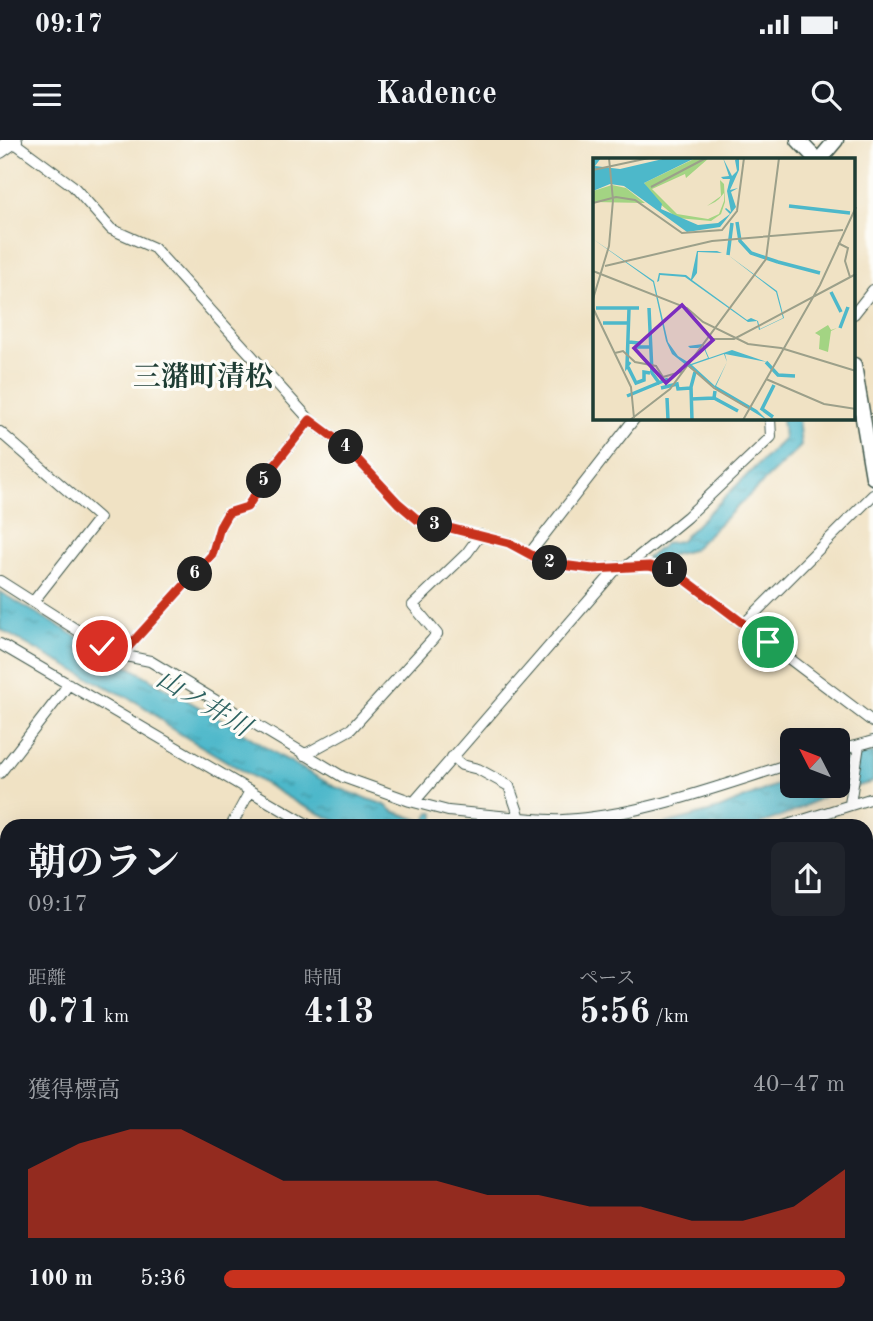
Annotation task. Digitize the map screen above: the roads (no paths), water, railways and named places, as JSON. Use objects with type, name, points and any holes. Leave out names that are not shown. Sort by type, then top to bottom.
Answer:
[{"type":"main road","points":[[0,150],[13,140]]},
{"type":"main road","points":[[798,140],[817,158]]},
{"type":"main road","points":[[819,158],[836,140]]},
{"type":"main road","points":[[856,372],[868,416],[873,477]]},
{"type":"street","points":[[13,140],[72,186],[111,229],[154,248],[310,420],[345,446],[410,515],[418,520],[509,543],[546,563],[593,569],[649,566],[675,572],[873,722]]},
{"type":"street","points":[[856,311],[873,290]]},
{"type":"street","points":[[121,655],[212,555],[220,527],[228,513],[247,507],[276,463],[310,420]]},
{"type":"street","points":[[530,554],[633,420]]},
{"type":"street","points":[[414,802],[627,567],[687,517],[771,437],[770,420]]},
{"type":"street","points":[[0,432],[99,518],[33,602]]},
{"type":"street","points":[[744,624],[873,495]]},
{"type":"street","points":[[304,755],[351,729],[437,634],[414,605],[467,553],[480,536]]},
{"type":"street","points":[[0,581],[102,646],[121,655],[150,661],[343,777],[414,802],[496,819]]},
{"type":"street","points":[[0,644],[298,819]]},
{"type":"street","points":[[0,773],[69,684]]},
{"type":"street","points":[[850,749],[872,741]]},
{"type":"street","points":[[850,802],[860,747]]},
{"type":"street","points":[[452,757],[462,765],[478,769],[509,786],[519,819]]},
{"type":"street","points":[[574,819],[637,809],[780,767]]},
{"type":"street","points":[[235,819],[250,791]]},
{"type":"street","points":[[804,819],[850,802],[873,798]]},
{"type":"water","points":[[782,420],[798,420],[801,446],[692,550],[653,560],[646,559],[666,543],[680,541],[784,439]]},
{"type":"water","points":[[0,592],[211,714],[229,723],[232,720],[231,725],[335,787],[416,819],[332,819],[299,804],[167,726],[135,702],[0,629]]},
{"type":"water","points":[[873,753],[873,782],[850,788],[850,759]]},
{"type":"water","points":[[780,783],[780,798],[820,798],[773,819],[683,819],[719,809]]},
{"type":"water","points":[[430,812],[434,813],[434,819],[426,819]]},
{"type":"district","name":"三潴町清松","points":[[203,379]]},
{"type":"water label","name":"山ノ井川","points":[[203,704]]}]
